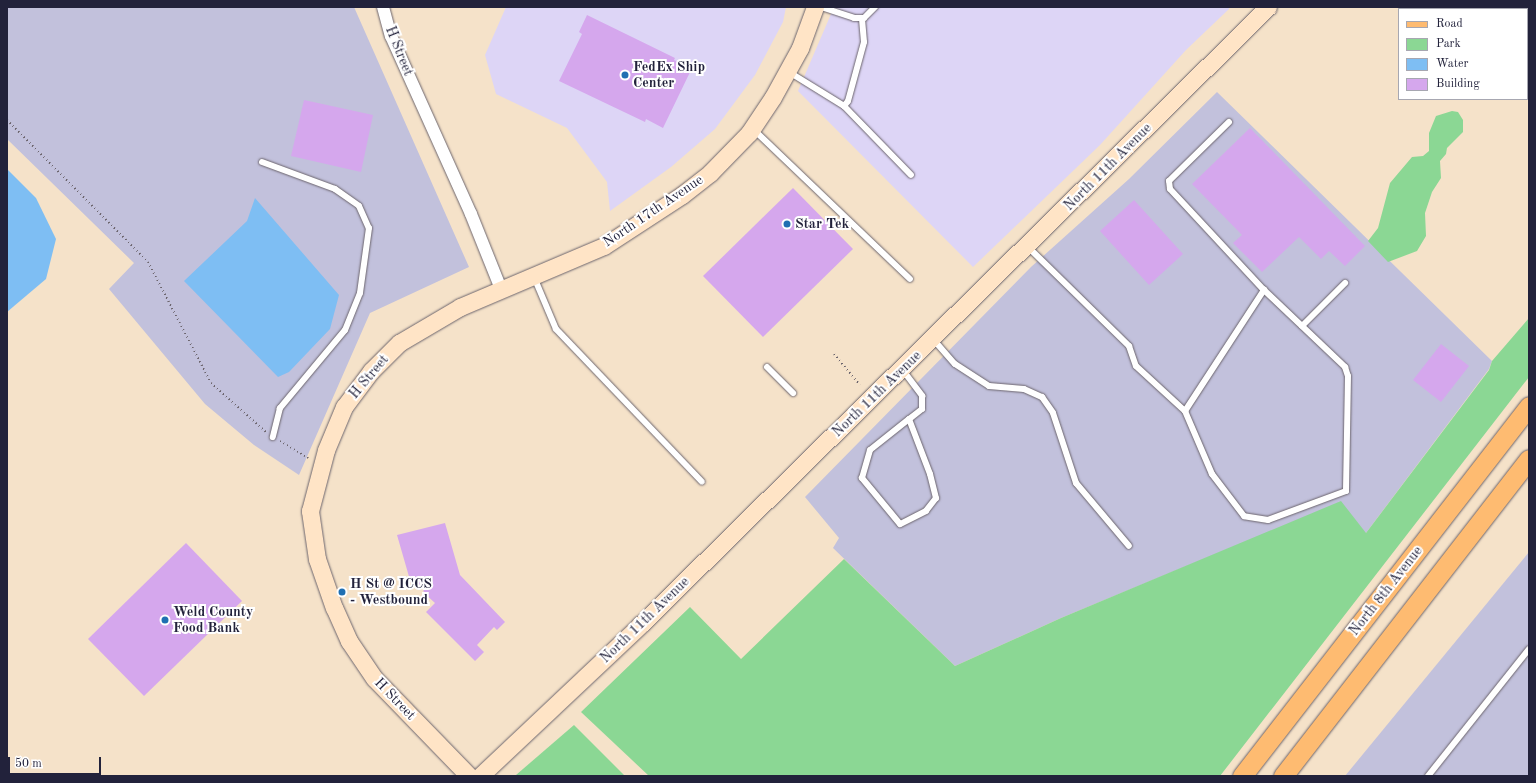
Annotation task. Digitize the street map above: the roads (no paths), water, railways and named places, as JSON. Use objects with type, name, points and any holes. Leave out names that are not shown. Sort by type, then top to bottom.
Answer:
[{"type":"main road","name":"North 17th Avenue","points":[[501,288],[534,276],[604,246],[682,195],[719,164],[752,128],[774,97],[800,48],[815,7]]},
{"type":"main road","name":"North 11th Avenue","points":[[480,776],[640,625],[933,339],[1265,8]]},
{"type":"main road","name":"H Street","points":[[469,776],[374,678],[349,641],[334,608],[317,559],[310,511],[322,466],[344,408],[371,371],[399,343],[460,307],[501,288]]},
{"type":"main road","name":"North 8th Avenue","points":[[1242,776],[1529,406]]},
{"type":"main road","points":[[1283,776],[1529,459]]},
{"type":"street","name":"H Street","points":[[383,7],[391,36],[471,214],[501,288]]},
{"type":"lane","points":[[821,7],[854,18],[862,18],[873,12],[875,7]]},
{"type":"lane","points":[[844,106],[848,101],[864,42],[862,18]]},
{"type":"lane","points":[[787,71],[844,106],[911,175]]},
{"type":"lane","points":[[1027,246],[1129,346],[1136,366],[1185,411],[1212,474],[1244,516],[1268,520],[1346,491],[1348,376],[1345,366],[1264,290],[1170,189],[1169,181],[1229,122]]},
{"type":"lane","points":[[752,128],[910,279]]},
{"type":"lane","points":[[262,162],[335,190],[359,206],[369,228],[360,293],[345,330],[280,408],[273,437]]},
{"type":"lane","points":[[534,276],[556,330],[702,482]]},
{"type":"lane","points":[[1302,326],[1345,283]]},
{"type":"lane","points":[[1185,411],[1264,290]]},
{"type":"lane","points":[[933,339],[955,364],[989,386],[1024,389],[1042,397],[1053,413],[1076,483],[1129,546]]},
{"type":"lane","points":[[767,367],[793,393]]},
{"type":"lane","points":[[902,369],[922,396],[922,409],[909,419],[870,450],[862,478],[900,524],[926,511],[936,498],[930,474],[909,419]]},
{"type":"lane","points":[[1428,776],[1529,649]]},
{"type":"water","points":[[7,169],[36,198],[56,239],[46,279],[7,312]]},
{"type":"water","points":[[255,198],[339,295],[330,329],[289,372],[278,377],[184,281],[247,221]]},
{"type":"place","name":"FedEx Ship Center","points":[[625,75]]},
{"type":"place","name":"Star Tek","points":[[787,224]]},
{"type":"place","name":"H St @ ICCS - Westbound","points":[[342,592]]},
{"type":"place","name":"Weld County Food Bank","points":[[165,620]]}]
